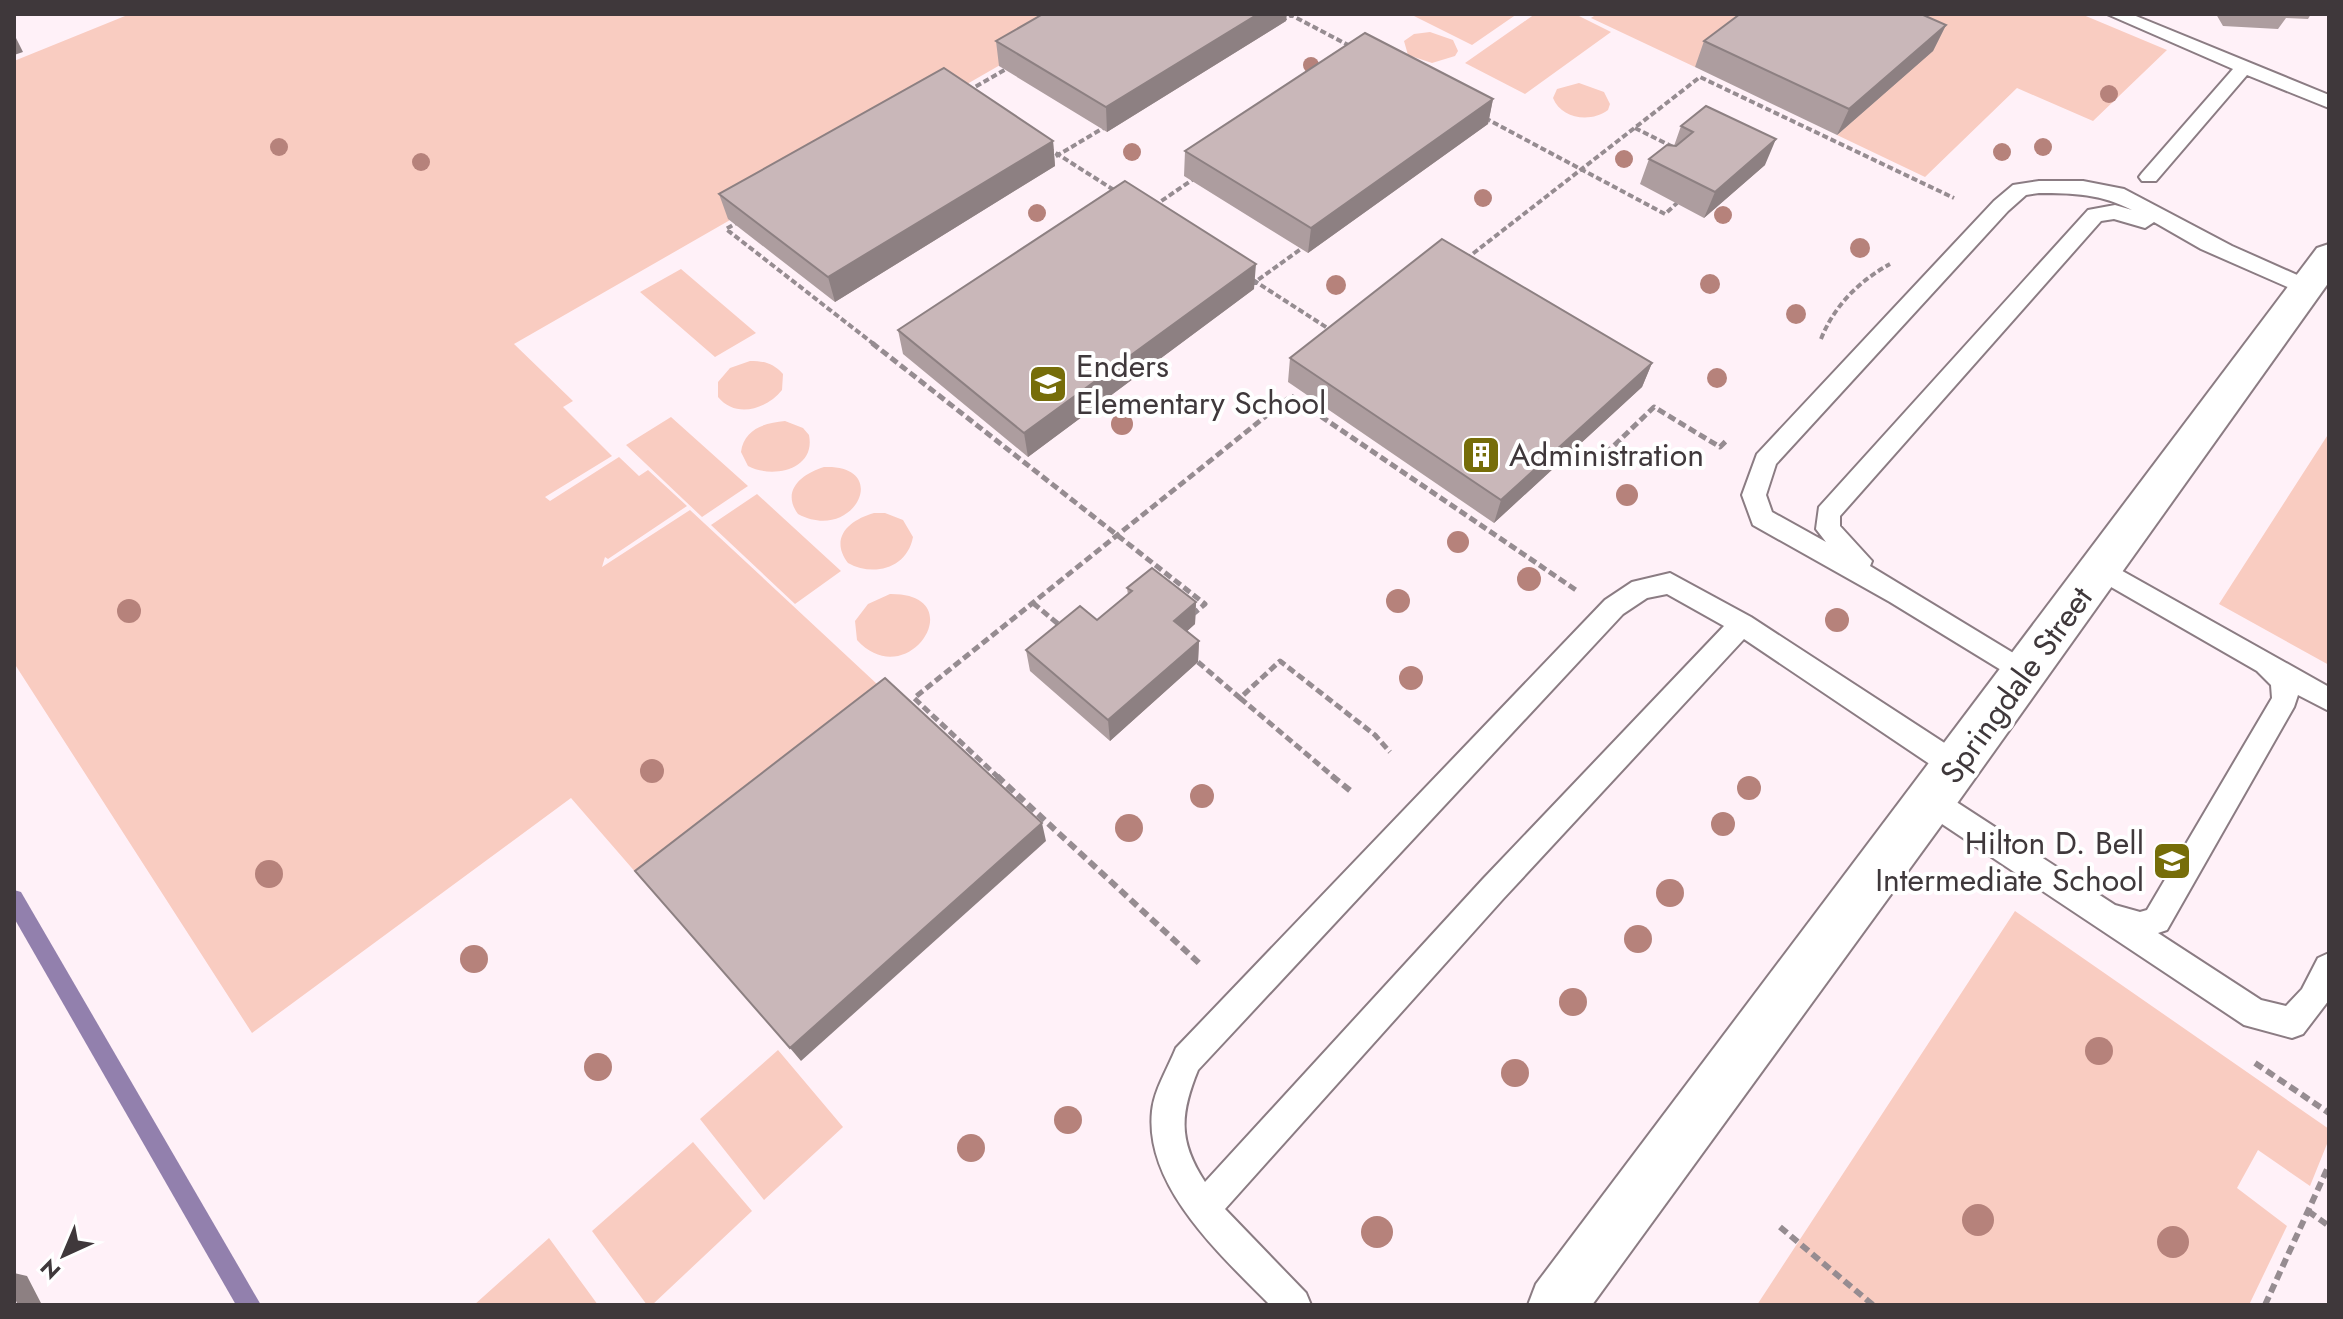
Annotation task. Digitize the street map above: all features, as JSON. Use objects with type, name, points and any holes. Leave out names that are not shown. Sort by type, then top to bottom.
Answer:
[{"type":"street","name":"Springdale Street","points":[[1557,1305],[1943,784],[2317,271]]},
{"type":"lane","points":[[2116,14],[2329,102]]},
{"type":"lane","points":[[2149,177],[2245,66]]},
{"type":"lane","points":[[2024,673],[1899,595],[1762,518],[1754,495],[1765,460],[2001,206],[2020,190],[2039,187],[2094,189],[2117,194],[2224,250]]},
{"type":"lane","points":[[1899,595],[1842,546],[1828,529],[1828,514],[2095,215],[2115,212],[2224,250],[2317,271]]},
{"type":"lane","points":[[2101,569],[2329,700]]},
{"type":"lane","points":[[1294,1305],[1202,1210],[1173,1157],[1167,1112],[1187,1059],[1614,607],[1641,589],[1670,583],[1742,624],[2106,917],[2255,1014],[2292,1023],[2313,1000],[2329,968]]},
{"type":"lane","points":[[1202,1210],[1493,889],[1742,624]]},
{"type":"lane","points":[[2106,917],[2140,926],[2157,920],[2285,699],[2284,681],[2266,664]]},
{"type":"path","points":[[1278,23],[1292,15],[1359,51]]},
{"type":"path","points":[[975,101],[963,93],[1018,61]]},
{"type":"path","points":[[1463,262],[1700,77],[1959,200]]},
{"type":"path","points":[[1484,117],[1665,214],[1677,203]]},
{"type":"path","points":[[1046,163],[1107,125]]},
{"type":"path","points":[[1635,128],[1676,148]]},
{"type":"path","points":[[1047,147],[1121,195]]},
{"type":"path","points":[[1146,211],[1196,177]]},
{"type":"path","points":[[752,214],[726,229],[1205,604],[1188,619]]},
{"type":"path","points":[[1243,291],[1307,245]]},
{"type":"path","points":[[1244,274],[1342,337]]},
{"type":"path","points":[[820,303],[833,295]]},
{"type":"path","points":[[906,370],[920,362]]},
{"type":"path","points":[[1200,964],[914,698],[1302,388]]},
{"type":"path","points":[[1291,396],[1578,591]]},
{"type":"path","points":[[1033,603],[1072,636]]},
{"type":"path","points":[[1240,698],[1280,661],[1375,735],[1390,752]]},
{"type":"path","points":[[1198,662],[1352,792]]},
{"type":"path","points":[[2265,1305],[2329,1165]]},
{"type":"path","points":[[2308,1211],[2329,1226]]},
{"type":"path","points":[[1780,1227],[1873,1305]]},
{"type":"shaded area","points":[[130,14],[1089,14],[514,344],[573,401],[563,407],[612,456],[545,497],[550,501],[619,457],[639,476],[648,470],[687,506],[608,559],[605,557],[602,567],[690,510],[892,698],[650,889],[571,798],[252,1033],[14,663],[14,61]]},
{"type":"shaded area","points":[[1517,14],[1472,45],[1414,16]]},
{"type":"shaded area","points":[[1535,14],[1575,14],[1611,32],[1525,94],[1465,63]]},
{"type":"shaded area","points":[[1589,14],[1764,14],[1695,67],[1591,18],[1594,16]]},
{"type":"shaded area","points":[[1850,14],[2081,14],[2167,50],[2093,121],[2017,88],[1925,177],[1837,135],[1932,51]]},
{"type":"shaded area","points":[[1430,32],[1453,40],[1458,51],[1455,56],[1432,63],[1408,55],[1404,41],[1414,34]]},
{"type":"shaded area","points":[[1579,83],[1604,92],[1610,104],[1608,110],[1593,117],[1577,117],[1563,111],[1553,98],[1557,89]]},
{"type":"shaded area","points":[[681,269],[756,333],[715,357],[640,292]]},
{"type":"shaded area","points":[[750,361],[768,363],[779,370],[783,374],[782,390],[760,406],[733,408],[718,397],[718,382],[730,368]]},
{"type":"shaded area","points":[[671,417],[748,486],[702,517],[626,445]]},
{"type":"shaded area","points":[[785,421],[803,428],[809,435],[806,456],[799,464],[780,471],[769,472],[748,466],[741,452],[746,438],[756,429]]},
{"type":"shaded area","points":[[2329,433],[2329,665],[2219,604]]},
{"type":"shaded area","points":[[824,467],[845,469],[857,477],[861,488],[858,501],[849,512],[835,519],[818,520],[798,514],[792,498],[796,484]]},
{"type":"shaded area","points":[[757,494],[841,571],[795,604],[711,525]]},
{"type":"shaded area","points":[[874,513],[885,513],[903,520],[913,537],[910,548],[904,557],[888,567],[868,569],[848,563],[841,546],[844,531],[857,520]]},
{"type":"shaded area","points":[[890,594],[915,598],[927,609],[930,623],[924,638],[912,650],[895,656],[877,654],[857,640],[855,621],[868,604]]},
{"type":"shaded area","points":[[2015,911],[2329,1129],[2329,1139],[2310,1186],[2258,1150],[2237,1188],[2287,1226],[2249,1305],[1757,1305]]},
{"type":"shaded area","points":[[778,1050],[843,1127],[764,1200],[700,1119]]},
{"type":"shaded area","points":[[693,1142],[752,1211],[652,1305],[647,1305],[592,1231]]},
{"type":"shaded area","points":[[549,1238],[598,1305],[474,1305]]},
{"type":"building","points":[[1043,14],[1258,14],[1106,107],[996,41]]},
{"type":"building","points":[[1740,14],[1921,14],[1946,25],[1849,109],[1704,41]]},
{"type":"building","points":[[1365,33],[1493,99],[1311,228],[1185,151]]},
{"type":"building","points":[[944,68],[1053,141],[828,277],[719,194]]},
{"type":"building","points":[[1706,106],[1776,139],[1715,192],[1649,159],[1667,145],[1676,146],[1693,132],[1681,126]]},
{"type":"building","points":[[1125,181],[1256,264],[1024,433],[898,330]]},
{"type":"building","name":"Administration","points":[[1442,239],[1652,363],[1501,500],[1290,358]]},
{"type":"building","points":[[1152,568],[1196,602],[1174,621],[1199,641],[1108,720],[1026,650],[1080,606],[1097,620],[1132,591],[1127,588]]},
{"type":"building","points":[[885,678],[1042,823],[790,1048],[635,871]]},
{"type":"waterway","points":[[14,899],[249,1305]]},
{"type":"place","name":"Enders Elementary School","points":[[1048,384]]},
{"type":"place","name":"Administration","points":[[1481,455]]},
{"type":"place","name":"Hilton D. Bell Intermediate School","points":[[2172,861]]}]
